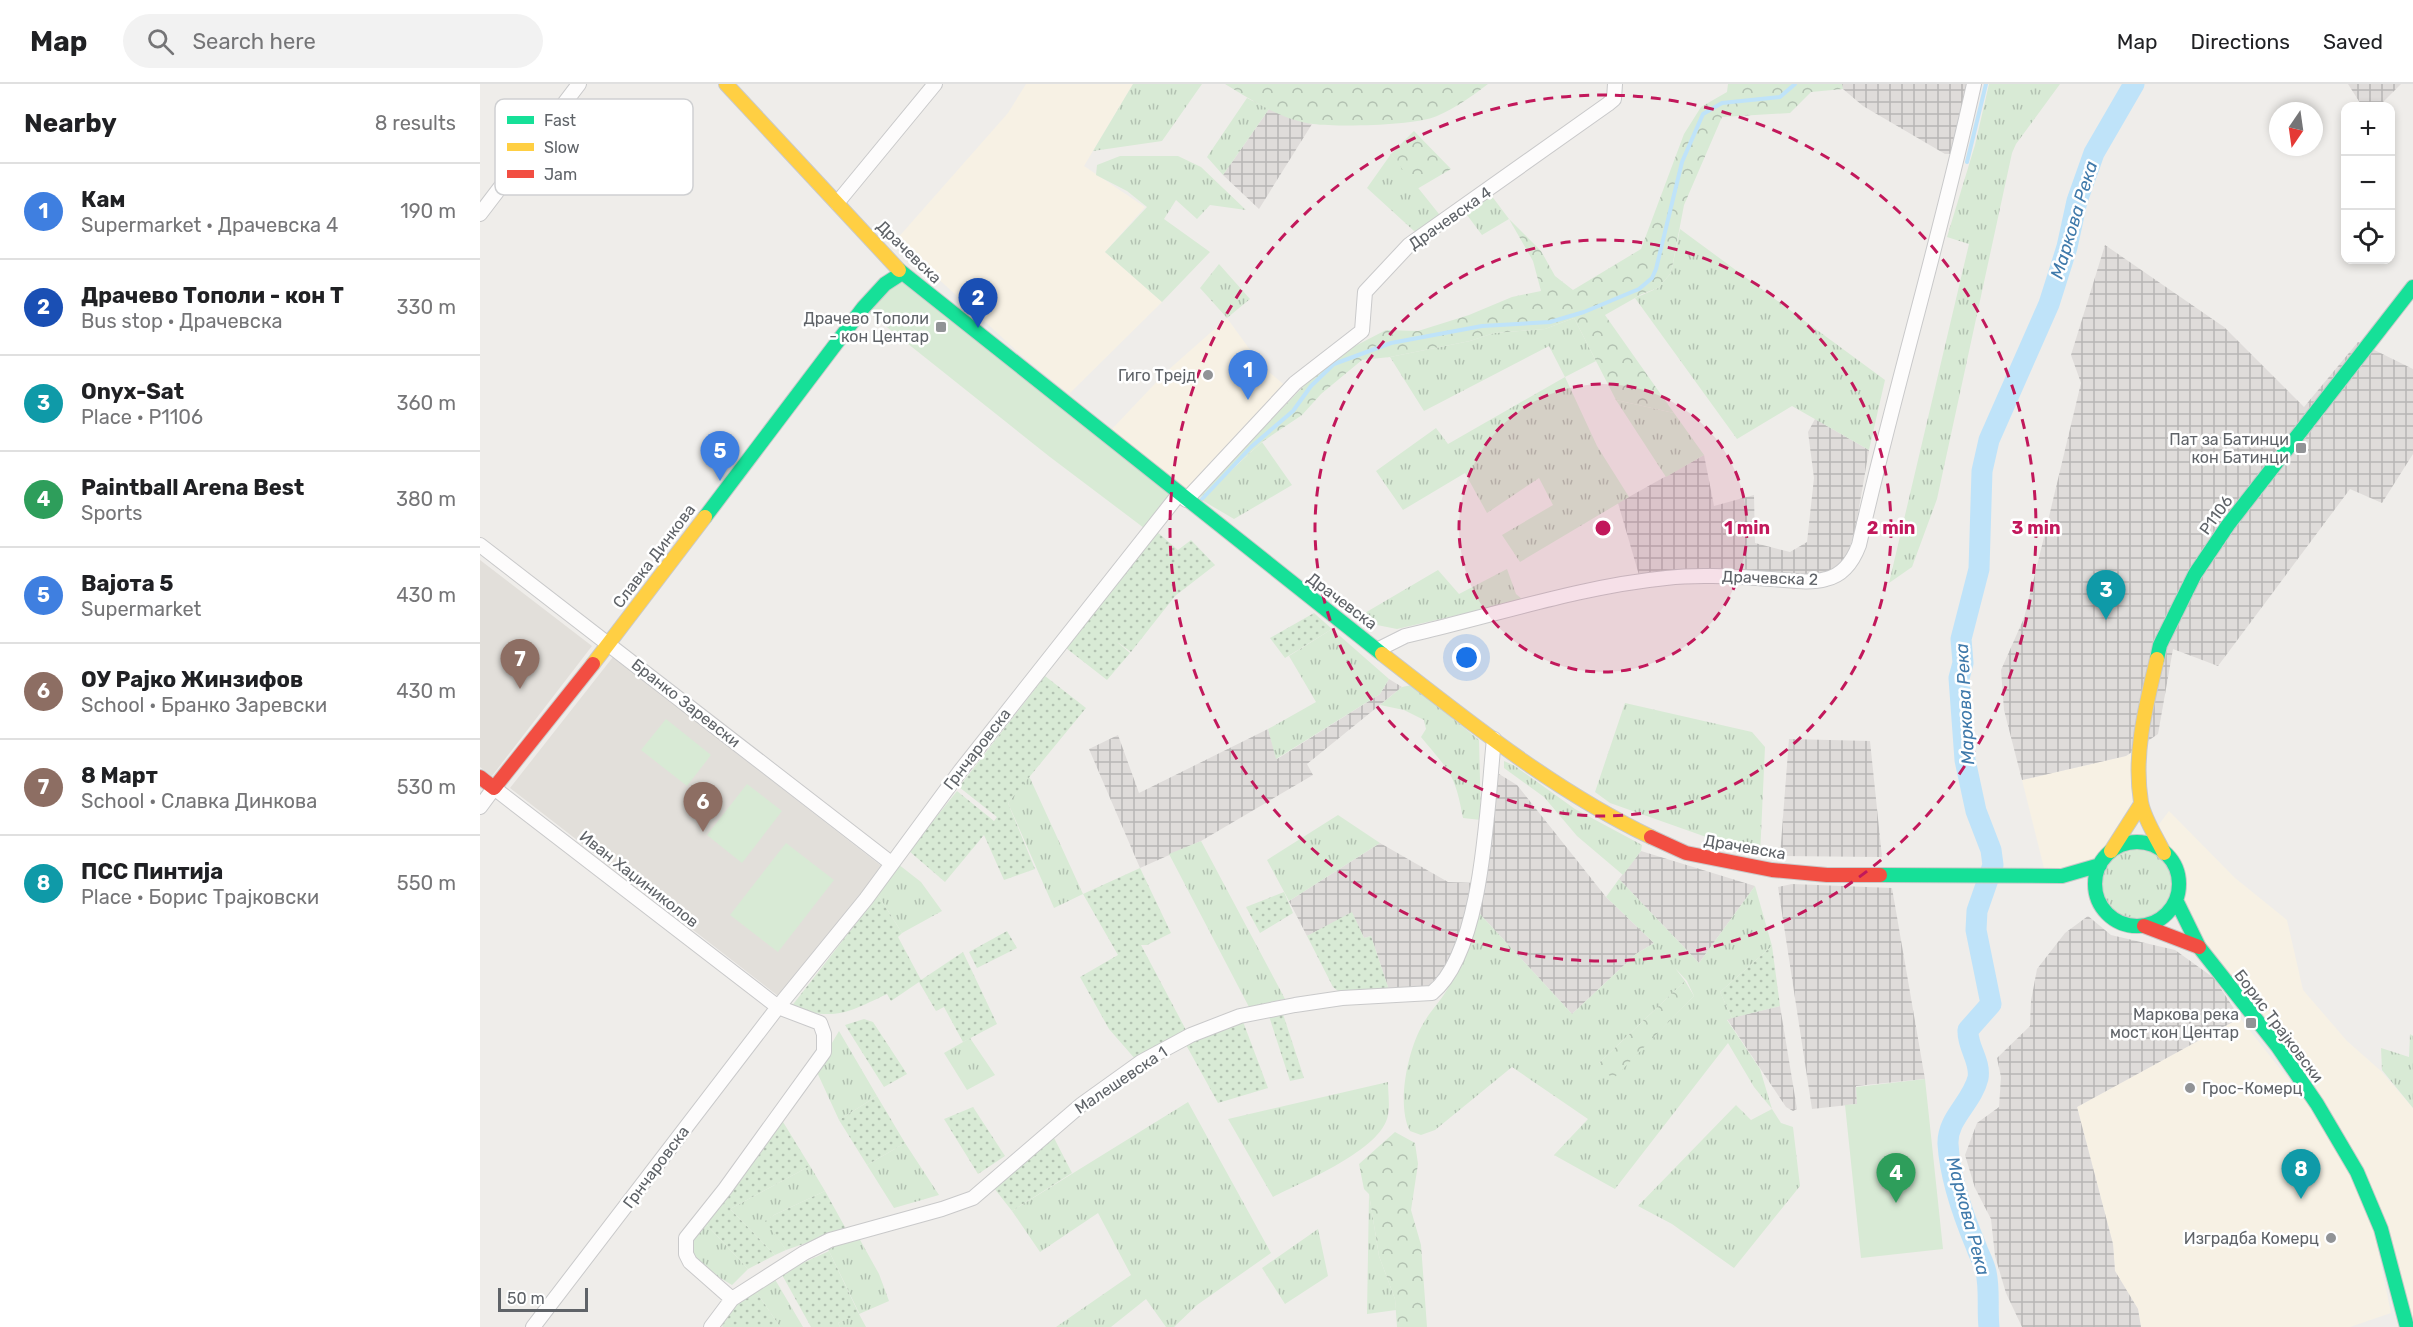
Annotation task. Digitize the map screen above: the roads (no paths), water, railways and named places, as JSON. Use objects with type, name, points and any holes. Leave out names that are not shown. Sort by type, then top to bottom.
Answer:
[{"type":"main road","name":"Драчевска","points":[[726,84],[902,273],[1377,650],[1548,778],[1612,818],[1686,853],[1772,870],[1827,875],[2062,876],[2100,865]]},
{"type":"main road","name":"Славка Динкова","points":[[494,788],[609,644],[863,308],[885,284],[902,273]]},
{"type":"main road","points":[[885,284],[897,284],[911,289],[956,325],[971,329]]},
{"type":"main road","name":"P1106","points":[[2141,804],[2141,724],[2145,699],[2160,645],[2180,602],[2228,525],[2413,287]]},
{"type":"main road","name":"Иван Хаџиниколов","points":[[480,777],[494,788]]},
{"type":"main road","points":[[2141,804],[2100,865],[2095,879],[2096,893],[2100,903],[2113,919],[2133,926],[2144,926],[2160,920],[2176,900]]},
{"type":"main road","name":"Борис Трајковски","points":[[2141,804],[2164,852],[2178,874],[2176,900],[2199,947],[2278,1047],[2342,1144],[2381,1229],[2407,1327]]},
{"type":"main road","points":[[2111,851],[2126,844],[2142,843],[2164,852]]},
{"type":"main road","name":"Драчевска","points":[[2062,876],[2096,893]]},
{"type":"main road","points":[[2144,926],[2199,947]]},
{"type":"street","points":[[568,99],[579,84]]},
{"type":"street","points":[[837,203],[935,84]]},
{"type":"street","name":"Драчевска 4","points":[[1182,497],[1295,383],[1362,331],[1365,292],[1409,245],[1608,104],[1614,99],[1615,84]]},
{"type":"street","name":"Драчевска 2","points":[[1377,650],[1405,636],[1597,589],[1666,578],[1708,576],[1803,581],[1826,580],[1840,574],[1855,557],[1859,545],[1887,426],[1958,157],[1974,84]]},
{"type":"street","points":[[480,214],[495,194]]},
{"type":"street","name":"Грнчаровска","points":[[533,1327],[778,1007],[866,899],[891,863],[1140,540],[1182,497]]},
{"type":"street","name":"Бранко Заревски","points":[[480,545],[891,863]]},
{"type":"street","name":"Малешевска 1","points":[[711,1327],[732,1299],[804,1253],[830,1240],[942,1209],[973,1198],[1081,1105],[1141,1062],[1191,1035],[1240,1016],[1295,1005],[1342,998],[1432,993],[1454,962],[1468,930],[1480,869],[1494,739]]},
{"type":"street","name":"Славка Динкова","points":[[480,807],[494,788]]},
{"type":"street","name":"Иван Хаџиниколов","points":[[494,788],[778,1007]]},
{"type":"street","points":[[732,1299],[690,1262],[685,1243],[690,1231],[725,1189],[824,1052],[824,1034],[820,1023],[778,1007]]},
{"type":"waterway","points":[[1202,499],[1251,447],[1293,411],[1311,386],[1334,364],[1391,343],[1482,326],[1550,322],[1584,312],[1639,289],[1652,278],[1656,269],[1682,162],[1703,114],[1722,103],[1780,97],[1795,84]]},
{"type":"waterway","points":[[1967,162],[1986,84]]},
{"type":"waterway","name":"Маркова Река","points":[[1989,1327],[1986,1272],[1958,1196],[1951,1170],[1948,1144],[1951,1126],[1971,1095],[1978,1078],[1978,1066],[1968,1030],[1991,1004],[1976,930],[1977,911],[1993,865],[1991,850],[1976,811],[1965,760],[1959,678],[1963,663],[1961,639],[1979,569],[1982,471],[1989,440],[2049,304],[2067,247],[2077,201],[2094,153],[2134,84]]},
{"type":"place","name":"Драчево Тополи - кон Центар","points":[[941,327]]},
{"type":"place","name":"Драчево Тополи - кон Т","points":[[978,328]]},
{"type":"place","name":"Гиго Трејд","points":[[1208,375]]},
{"type":"place","name":"Кам","points":[[1248,400]]},
{"type":"place","name":"Пат за Батинци кон Батинци","points":[[2301,448]]},
{"type":"place","name":"Вајота 5","points":[[720,481]]},
{"type":"place","name":"Onyx-Sat","points":[[2106,620]]},
{"type":"place","name":"8 Март","points":[[520,689]]},
{"type":"place","name":"ОУ Рајко Жинзифов","points":[[703,832]]},
{"type":"place","name":"Маркова река мост кон Центар","points":[[2251,1023]]},
{"type":"place","name":"Грос-Комерц","points":[[2190,1088]]},
{"type":"place","name":"ПСС Пинтија","points":[[2301,1199]]},
{"type":"place","name":"Paintball Arena Best","points":[[1896,1203]]},
{"type":"place","name":"Изградба Комерц","points":[[2331,1238]]}]
